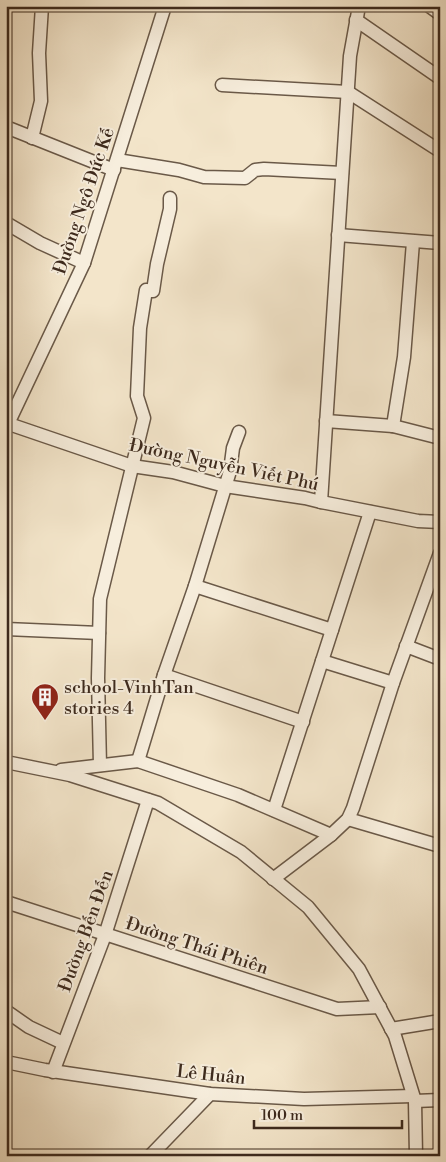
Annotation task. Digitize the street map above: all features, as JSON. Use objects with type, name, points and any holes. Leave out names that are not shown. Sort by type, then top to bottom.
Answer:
[{"type":"street","points":[[32,138],[41,101],[39,53],[42,6]]},
{"type":"street","name":"Đường Ngô Đức Kế","points":[[7,425],[84,263],[166,6]]},
{"type":"street","points":[[321,502],[350,56],[359,6]]},
{"type":"street","points":[[429,6],[440,14]]},
{"type":"street","points":[[356,20],[440,78]]},
{"type":"street","points":[[222,85],[348,92],[440,151]]},
{"type":"street","points":[[6,127],[32,138],[116,165],[179,170],[204,177],[245,178],[255,170],[264,169],[342,172]]},
{"type":"street","points":[[100,765],[100,599],[144,418],[137,396],[140,328],[146,290],[153,291],[157,264],[170,209],[170,198]]},
{"type":"street","points":[[6,223],[40,243],[84,263]]},
{"type":"street","points":[[338,235],[440,244]]},
{"type":"street","points":[[393,426],[404,357],[413,242]]},
{"type":"street","points":[[326,421],[393,426],[440,438]]},
{"type":"street","name":"Đường Nguyễn Viết Phú","points":[[7,425],[132,466],[174,472],[226,486],[305,498],[370,512],[440,522]]},
{"type":"street","points":[[138,761],[226,486],[238,432]]},
{"type":"street","points":[[274,810],[370,512]]},
{"type":"street","points":[[273,879],[331,835],[348,819],[354,808],[393,683],[440,553]]},
{"type":"street","points":[[195,586],[332,630]]},
{"type":"street","points":[[6,629],[99,633]]},
{"type":"street","points":[[406,646],[440,658]]},
{"type":"street","points":[[322,661],[393,683]]},
{"type":"street","points":[[164,675],[303,722]]},
{"type":"street","points":[[54,771],[138,761],[238,795],[331,835]]},
{"type":"street","points":[[6,762],[70,775],[158,804],[241,852],[308,908],[359,969],[396,1036],[414,1099],[416,1156]]},
{"type":"street","name":"Đường Bến Đến","points":[[53,1072],[105,935],[148,800]]},
{"type":"street","points":[[348,819],[440,846]]},
{"type":"street","name":"Đường Thái Phiên","points":[[6,902],[337,1009],[380,1007]]},
{"type":"street","points":[[6,1011],[24,1024],[63,1043]]},
{"type":"street","points":[[391,1029],[440,1020]]},
{"type":"street","name":"Lê Huân","points":[[6,1062],[53,1072],[210,1094],[304,1099],[440,1100]]},
{"type":"street","points":[[150,1156],[210,1094]]},
{"type":"place","name":"school-VinhTan stories 4","points":[[45,721]]}]
